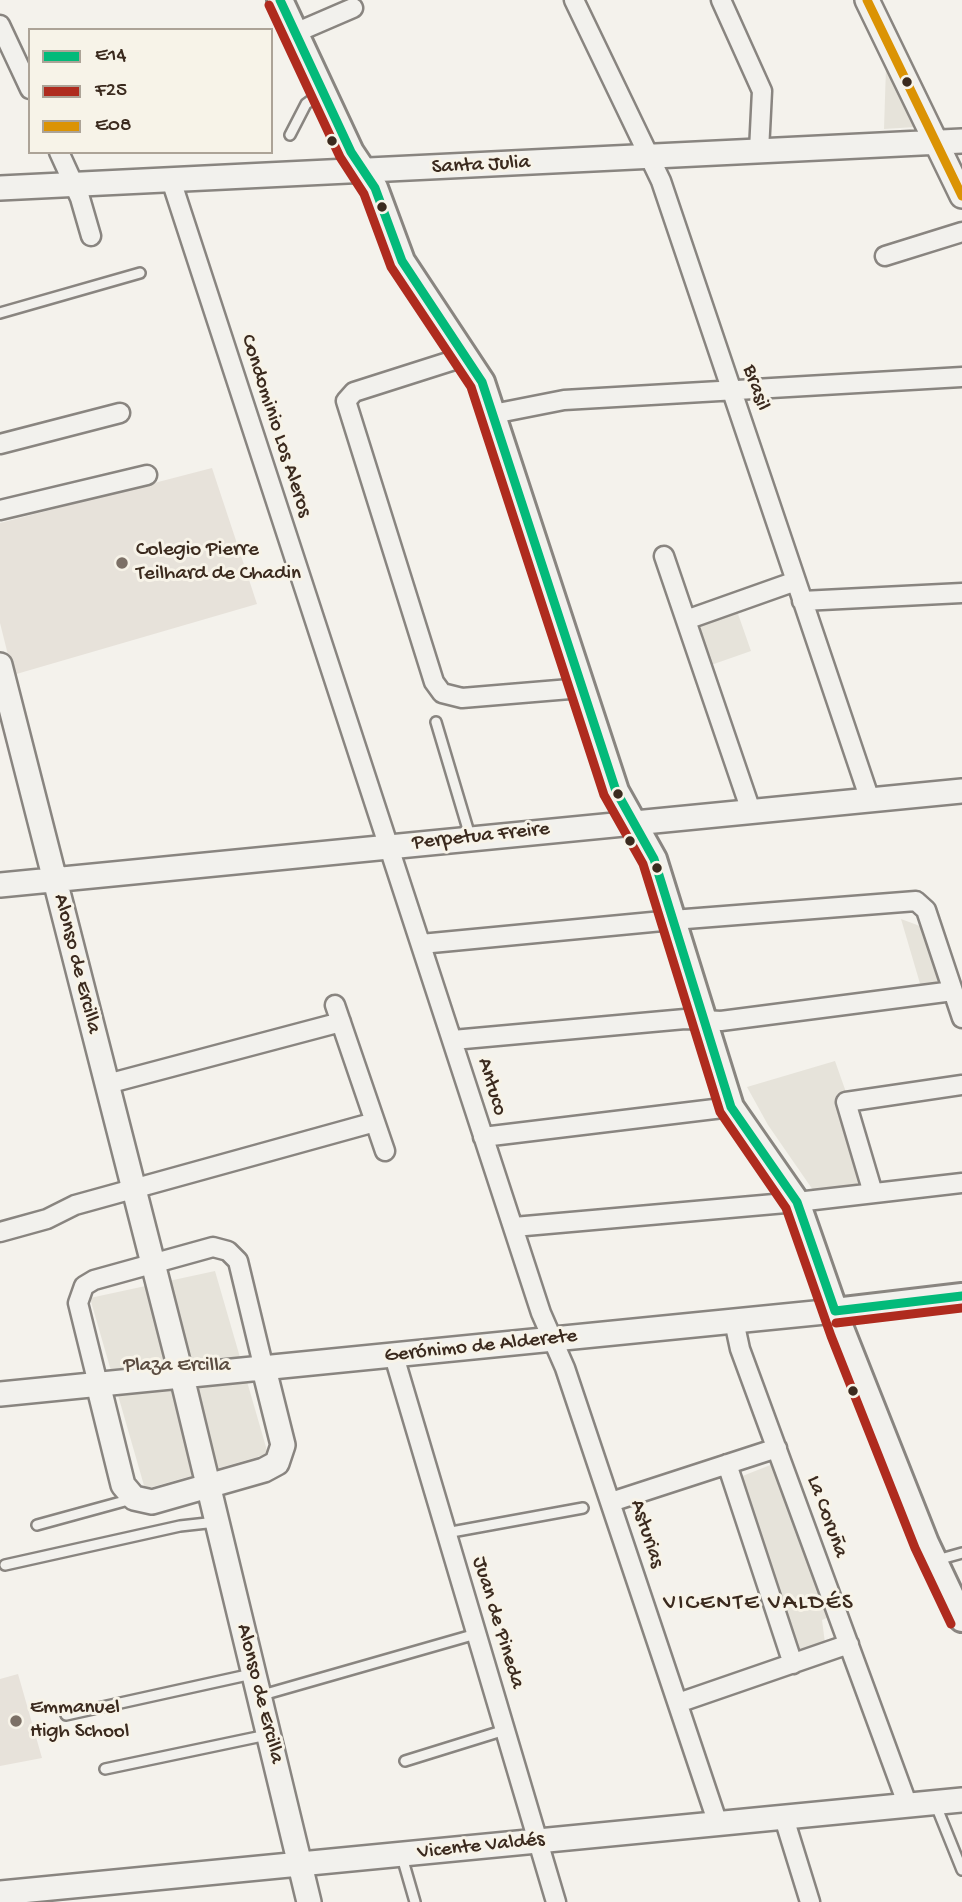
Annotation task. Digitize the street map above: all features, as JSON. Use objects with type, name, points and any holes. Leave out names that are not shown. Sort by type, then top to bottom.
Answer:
[{"type":"main road","points":[[280,0],[352,155],[375,188],[412,281],[467,356],[482,383],[620,801],[651,850],[731,1107],[797,1202],[835,1311],[933,1562],[962,1619]]},
{"type":"main road","name":"Gerónimo de Alderete","points":[[835,1311],[962,1297]]},
{"type":"street","name":"Brasil","points":[[574,0],[661,181],[870,800]]},
{"type":"street","points":[[721,0],[762,91],[759,151]]},
{"type":"street","points":[[867,0],[962,196]]},
{"type":"street","points":[[295,33],[352,8]]},
{"type":"street","points":[[0,25],[28,85]]},
{"type":"street","name":"Santa Julia","points":[[0,188],[962,141]]},
{"type":"street","points":[[60,154],[74,185],[91,236]]},
{"type":"street","name":"Condominio Los Aleros","points":[[171,180],[387,846]]},
{"type":"street","points":[[885,256],[962,232]]},
{"type":"street","points":[[467,356],[354,392],[346,401],[434,682],[446,695],[462,698],[582,688]]},
{"type":"street","points":[[493,414],[565,400],[961,380]]},
{"type":"street","points":[[0,444],[120,413]]},
{"type":"street","points":[[0,510],[147,475]]},
{"type":"street","points":[[664,556],[751,811]]},
{"type":"street","points":[[686,620],[796,581]]},
{"type":"street","points":[[802,601],[962,593]]},
{"type":"street","name":"Alonso de Ercilla","points":[[0,665],[182,1377],[309,1902]]},
{"type":"street","name":"Perpetua Freire","points":[[0,885],[962,791]]},
{"type":"street","name":"Antuco","points":[[387,846],[541,1313],[554,1340]]},
{"type":"street","points":[[421,944],[673,920],[921,903],[926,910],[962,1018]]},
{"type":"street","points":[[453,1040],[704,1020],[722,1021],[953,991]]},
{"type":"street","points":[[107,1084],[338,1014],[385,1151]]},
{"type":"street","points":[[873,1193],[846,1102],[962,1085]]},
{"type":"street","points":[[483,1137],[731,1107]]},
{"type":"street","points":[[0,1231],[47,1219],[75,1205],[375,1122]]},
{"type":"street","points":[[514,1227],[797,1202],[962,1183]]},
{"type":"street","points":[[213,1247],[234,1255],[240,1267],[264,1370],[283,1445],[281,1458],[271,1468],[152,1502],[134,1498],[123,1485],[78,1303],[81,1291],[94,1280],[213,1247]]},
{"type":"street","name":"Gerónimo de Alderete","points":[[0,1394],[264,1370],[835,1311]]},
{"type":"street","name":"La Coruña","points":[[734,1321],[740,1349],[908,1805]]},
{"type":"street","name":"Asturias","points":[[554,1340],[718,1824]]},
{"type":"street","name":"Juan de Pineda","points":[[394,1356],[556,1902]]},
{"type":"street","points":[[611,1502],[777,1448]]},
{"type":"street","points":[[727,1464],[793,1664]]},
{"type":"street","points":[[678,1703],[849,1644]]},
{"type":"street","name":"Vicente Valdés","points":[[0,1893],[962,1800]]},
{"type":"street","points":[[784,1818],[810,1902]]},
{"type":"lane","points":[[290,135],[306,104],[323,92]]},
{"type":"lane","points":[[0,313],[140,273]]},
{"type":"lane","points":[[436,722],[471,838]]},
{"type":"lane","points":[[37,1525],[134,1498]]},
{"type":"lane","points":[[446,1533],[583,1508]]},
{"type":"lane","points":[[5,1565],[180,1526],[217,1522]]},
{"type":"lane","points":[[933,1562],[962,1553]]},
{"type":"lane","points":[[66,1715],[256,1685],[476,1634]]},
{"type":"lane","points":[[405,1761],[505,1730]]},
{"type":"lane","points":[[104,1769],[268,1735]]},
{"type":"lane","points":[[935,1803],[962,1870]]},
{"type":"lane","points":[[401,1854],[415,1902]]},
{"type":"shaded area","name":"Colegio Pierre Teilhard de Chadin","points":[[212,468],[257,604],[13,675],[0,623],[0,523]]},
{"type":"shaded area","name":"Emmanuel High School","points":[[18,1674],[42,1758],[0,1766],[0,1679]]},
{"type":"green space","points":[[886,67],[915,127],[884,129]]},
{"type":"green space","points":[[737,611],[751,651],[711,665],[697,625]]},
{"type":"green space","points":[[901,919],[928,929],[945,981],[921,987]]},
{"type":"green space","points":[[835,1061],[847,1095],[866,1187],[815,1193],[768,1125],[747,1087]]},
{"type":"green space","name":"Plaza Ercilla","points":[[215,1271],[268,1454],[145,1489],[90,1298]]},
{"type":"green space","points":[[773,1464],[831,1616],[822,1620],[825,1643],[797,1652],[740,1477]]},
{"type":"transit line","name":"E14","points":[[280,0],[351,152],[375,188],[402,261],[482,382],[616,791],[654,859],[731,1107],[797,1202],[835,1311]]},
{"type":"transit line","name":"E08","points":[[867,0],[962,196]]},
{"type":"transit line","name":"F25","points":[[269,5],[340,157],[364,194],[391,267],[471,387],[604,795],[643,864],[720,1112],[786,1208],[831,1336],[915,1548],[951,1624]]},
{"type":"transit line","name":"E14","points":[[835,1311],[962,1296]]},
{"type":"transit line","name":"F25","points":[[836,1323],[962,1308]]},
{"type":"place","name":"Colegio Pierre Teilhard de Chadin","points":[[122,563]]},
{"type":"place","name":"Emmanuel High School","points":[[16,1721]]},
{"type":"district","name":"VICENTE VALDÉS","points":[[759,1604]]}]
